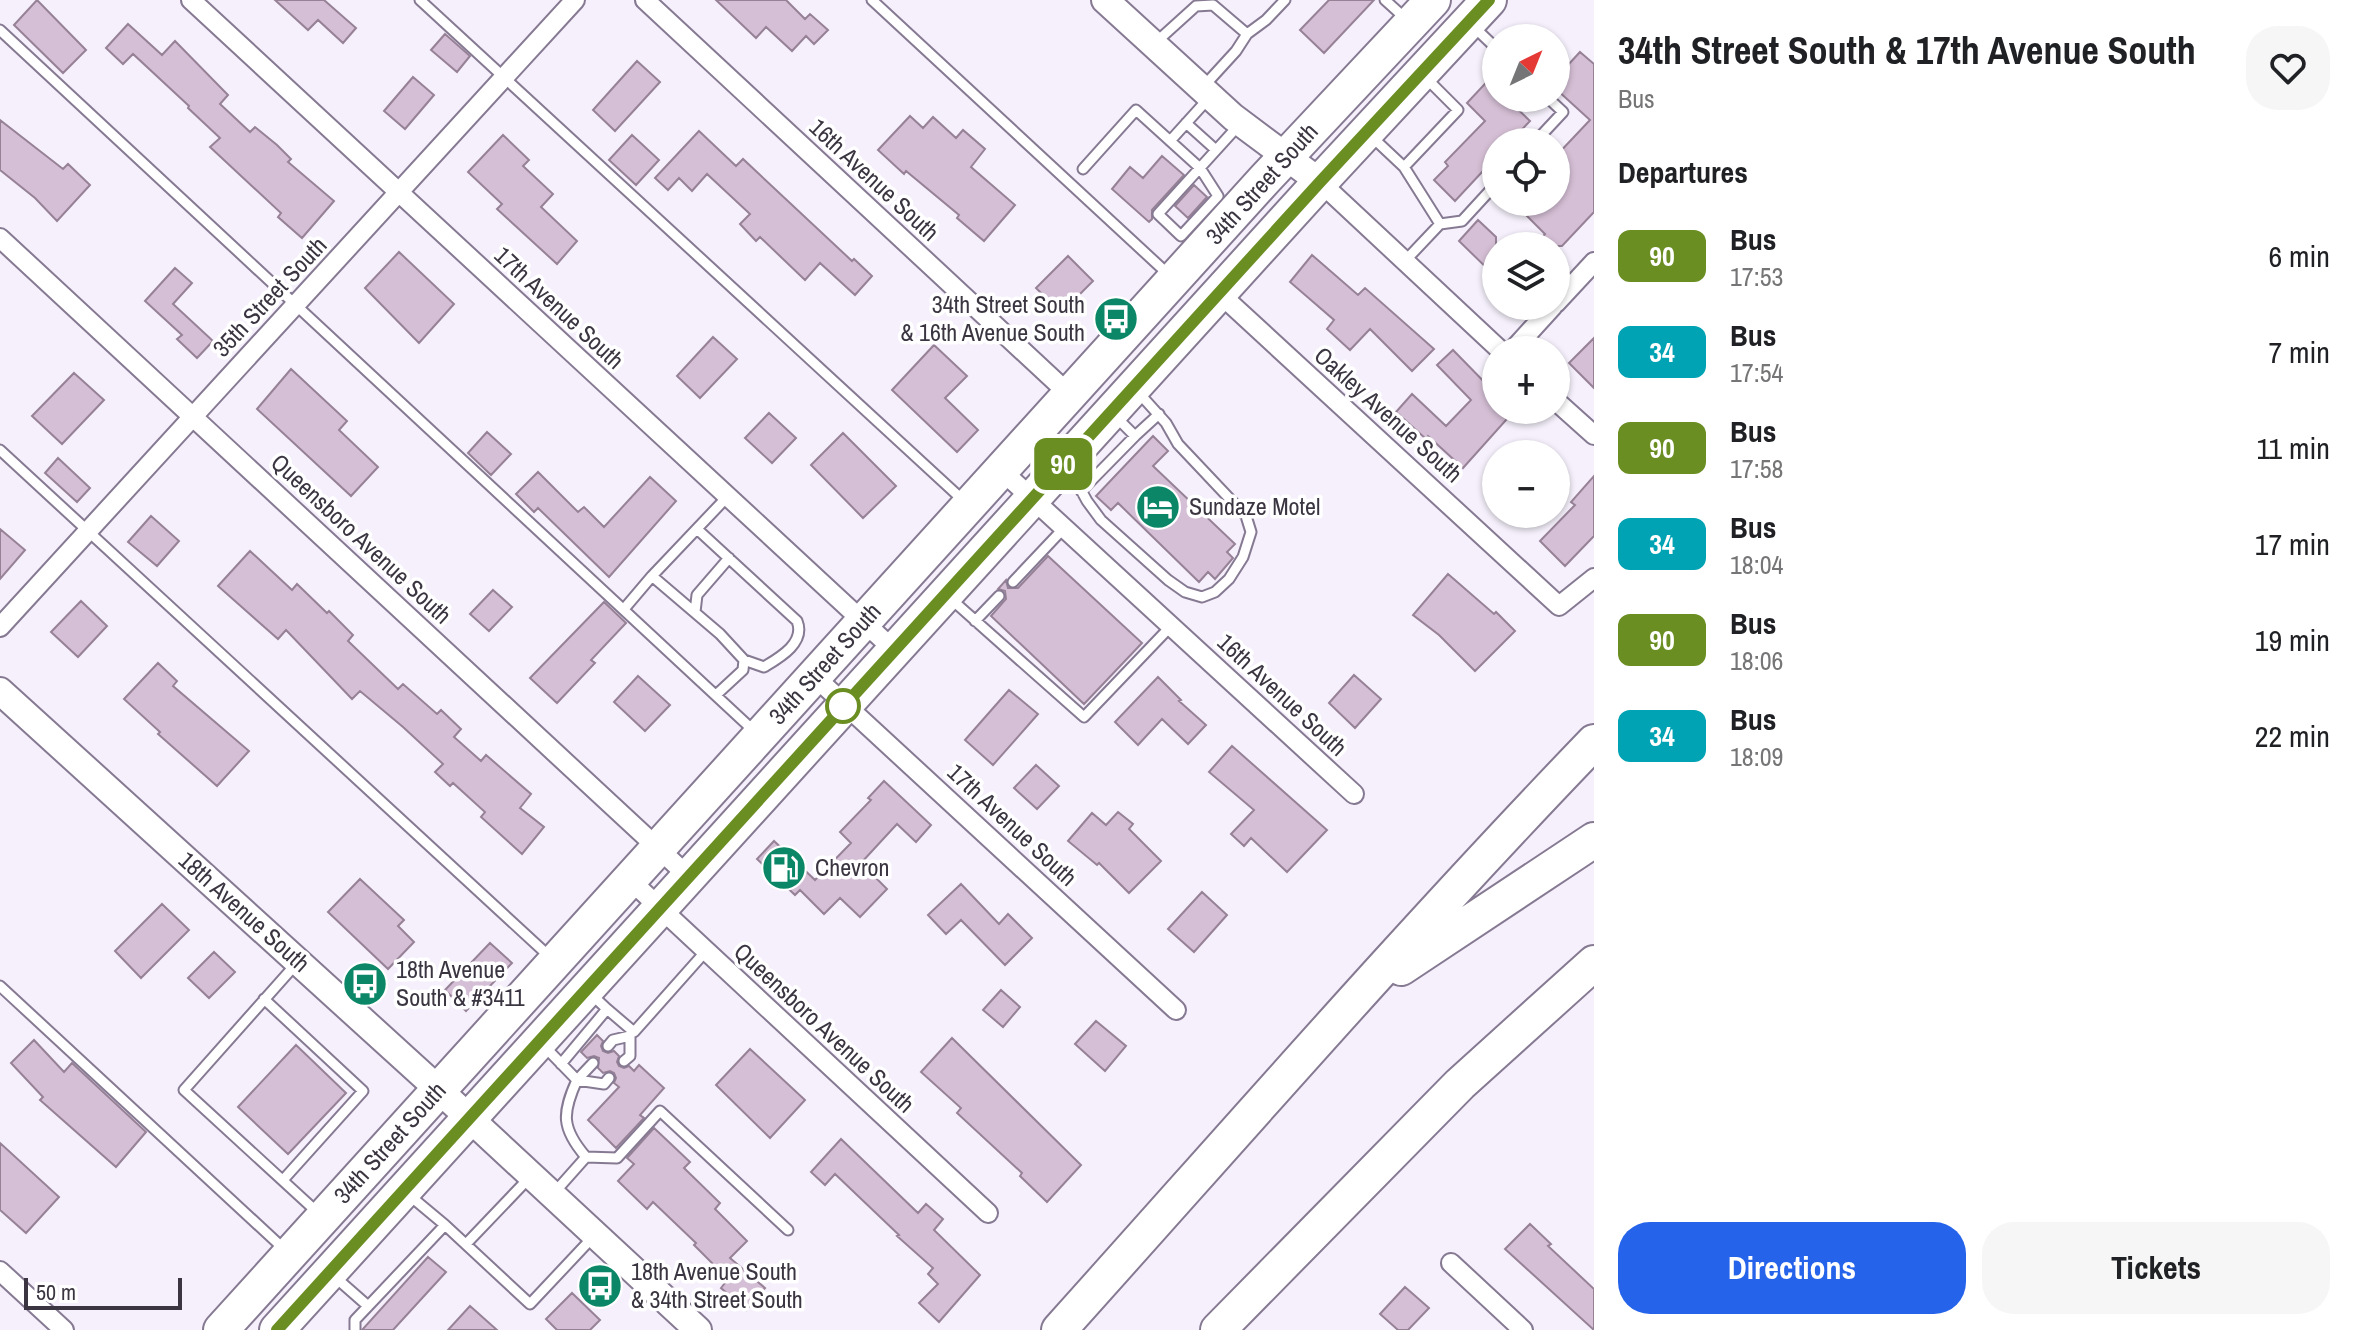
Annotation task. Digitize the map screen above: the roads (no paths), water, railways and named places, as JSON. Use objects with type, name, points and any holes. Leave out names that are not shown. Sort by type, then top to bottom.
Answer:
[{"type":"highway","name":"34th Street South","points":[[277,1330],[469,1118],[550,1052],[597,999],[659,908],[1479,11]]},
{"type":"highway","name":"34th Street South","points":[[229,1327],[438,1089],[1174,280],[1190,244],[1227,204],[1285,158],[1422,12]]},
{"type":"highway","points":[[1059,1330],[1507,832],[1594,742]]},
{"type":"highway","points":[[1358,996],[1594,840]]},
{"type":"highway","points":[[1218,1330],[1460,1084],[1594,963]]},
{"type":"street","name":"17th Avenue South","points":[[191,0],[895,651]]},
{"type":"street","name":"35th Street South","points":[[0,627],[575,0]]},
{"type":"street","name":"16th Avenue South","points":[[645,0],[1070,395]]},
{"type":"street","points":[[1105,0],[1241,123],[1320,182],[1485,336]]},
{"type":"street","name":"Queensboro Avenue South","points":[[0,238],[688,876]]},
{"type":"street","points":[[1570,288],[1594,262]]},
{"type":"street","name":"Oakley Avenue South","points":[[1219,293],[1559,606],[1594,578]]},
{"type":"street","points":[[1526,336],[1541,320]]},
{"type":"street","points":[[1570,414],[1594,435]]},
{"type":"street","name":"16th Avenue South","points":[[1001,470],[1354,794]]},
{"type":"street","name":"17th Avenue South","points":[[814,676],[1176,1010]]},
{"type":"street","name":"18th Avenue South","points":[[0,691],[698,1330]]},
{"type":"street","name":"Queensboro Avenue South","points":[[629,879],[988,1213]]},
{"type":"street","points":[[1451,1263],[1523,1330]]},
{"type":"street","points":[[0,1271],[64,1330]]},
{"type":"lane","points":[[420,0],[969,506]]},
{"type":"lane","points":[[872,0],[1174,280]]},
{"type":"lane","points":[[1170,141],[1186,123],[1247,34],[1285,0]]},
{"type":"lane","points":[[1385,0],[1422,12]]},
{"type":"lane","points":[[1153,44],[1196,6],[1213,5],[1247,34]]},
{"type":"lane","points":[[0,30],[760,736]]},
{"type":"lane","points":[[1404,167],[1458,110],[1421,73]]},
{"type":"lane","points":[[1083,169],[1136,110],[1200,168],[1227,204]]},
{"type":"lane","points":[[1548,128],[1563,112]]},
{"type":"lane","points":[[1186,123],[1216,150]]},
{"type":"lane","points":[[1190,244],[1158,214],[1241,123]]},
{"type":"lane","points":[[1366,132],[1404,167],[1440,224]]},
{"type":"lane","points":[[1405,261],[1440,224],[1462,221],[1482,199]]},
{"type":"lane","points":[[1066,461],[1081,491],[1101,520],[1168,580],[1185,592],[1202,597],[1215,592],[1229,579],[1243,557],[1251,532],[1246,516],[1178,444],[1159,414],[1122,400]]},
{"type":"lane","points":[[1122,400],[1135,436]]},
{"type":"lane","points":[[1081,491],[1159,414]]},
{"type":"lane","points":[[0,450],[554,961]]},
{"type":"lane","points":[[624,609],[728,496]]},
{"type":"lane","points":[[1013,582],[1064,528]]},
{"type":"lane","points":[[652,576],[720,634],[744,660],[764,667],[784,655],[798,637],[800,627],[797,621],[697,529]]},
{"type":"lane","points":[[695,612],[697,595],[729,558]]},
{"type":"lane","points":[[946,594],[1084,717],[1171,626]]},
{"type":"lane","points":[[975,621],[999,596]]},
{"type":"lane","points":[[716,695],[743,670],[744,660]]},
{"type":"lane","points":[[608,1046],[613,1040],[632,1034],[706,951]]},
{"type":"lane","points":[[298,961],[184,1090],[323,1217]]},
{"type":"lane","points":[[0,986],[290,1254]]},
{"type":"lane","points":[[264,999],[363,1091],[283,1180]]},
{"type":"lane","points":[[597,999],[632,1034]]},
{"type":"lane","points":[[624,1061],[630,1056],[632,1034]]},
{"type":"lane","points":[[550,1052],[577,1080],[604,1084],[609,1078]]},
{"type":"lane","points":[[593,1063],[577,1080],[565,1112],[571,1139],[586,1157],[617,1158],[660,1111],[788,1230]]},
{"type":"lane","points":[[553,1195],[586,1157]]},
{"type":"lane","points":[[466,1244],[531,1175]]},
{"type":"lane","points":[[404,1190],[530,1304],[595,1234]]},
{"type":"lane","points":[[355,1330],[355,1320],[445,1225]]},
{"type":"lane","points":[[329,1272],[368,1306]]},
{"type":"place","name":"34th Street South & 16th Avenue South","points":[[1116,319]]},
{"type":"place","name":"Sundaze Motel","points":[[1158,507]]},
{"type":"place","name":"Chevron","points":[[784,868]]},
{"type":"place","name":"18th Avenue South & #3411","points":[[365,984]]},
{"type":"place","name":"18th Avenue South & 34th Street South","points":[[600,1286]]}]
